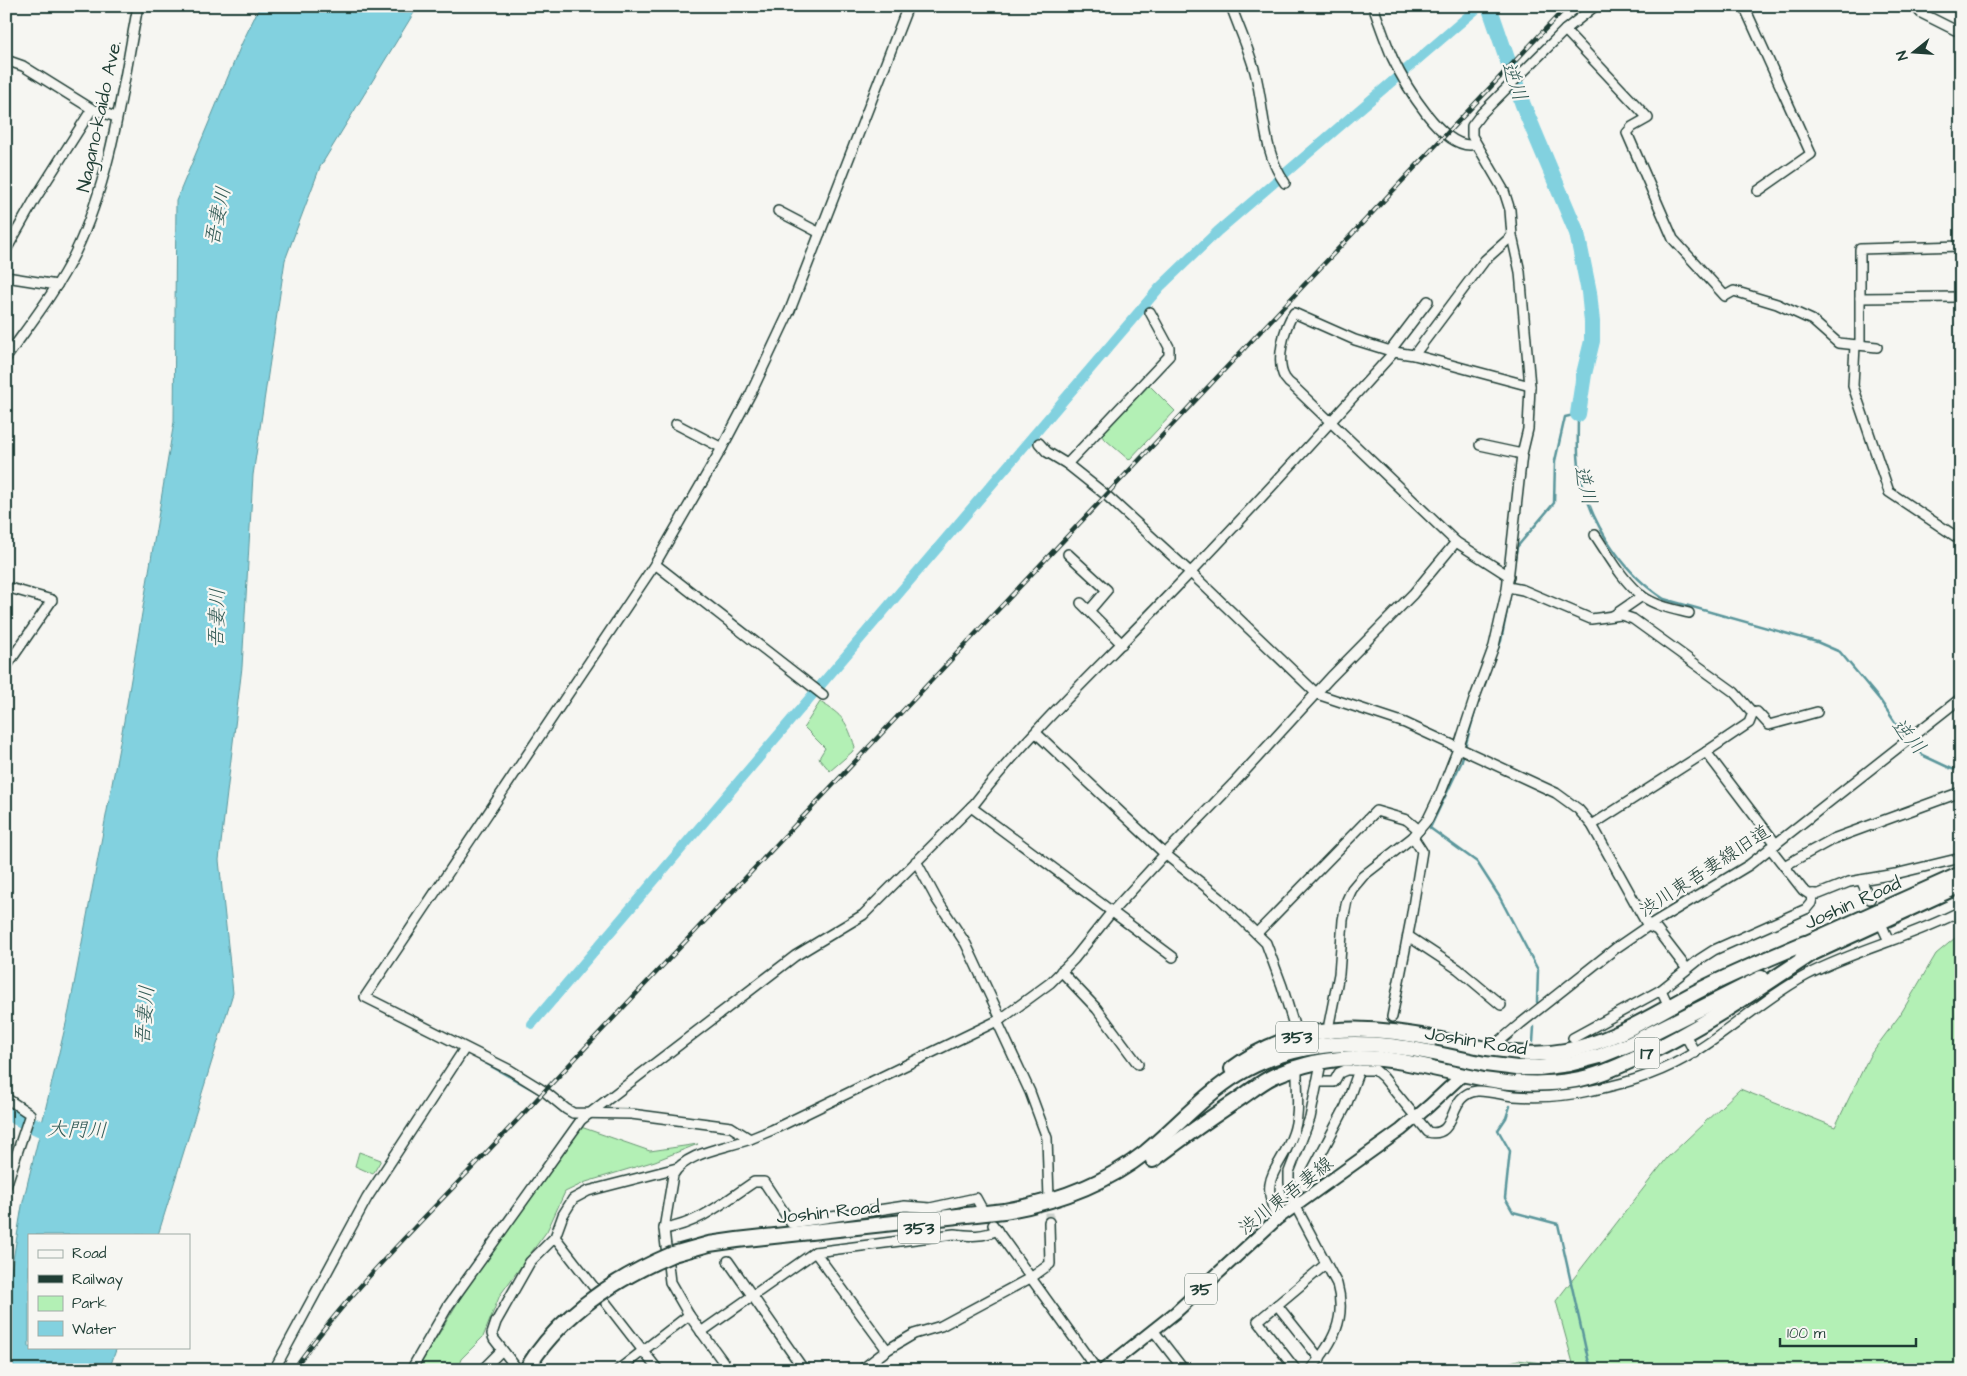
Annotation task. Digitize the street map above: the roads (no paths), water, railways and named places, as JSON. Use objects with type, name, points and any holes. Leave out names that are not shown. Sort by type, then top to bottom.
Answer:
[{"type":"highway","name":"Joshin Road","points":[[526,1370],[558,1328],[590,1299],[628,1274],[673,1258],[744,1247],[1042,1212],[1082,1200],[1106,1189],[1232,1089],[1263,1069],[1312,1048],[1334,1044],[1382,1044],[1485,1064],[1517,1068],[1569,1064],[1600,1056],[1630,1044],[1684,1016],[1740,980],[1961,874]]},
{"type":"highway","name":"Joshin Road","points":[[1808,949],[1961,885]]},
{"type":"highway","name":"17","points":[[1489,1050],[1515,1054],[1543,1054],[1587,1045],[1616,1035],[1714,983],[1808,949]]},
{"type":"highway","name":"17","points":[[1462,1075],[1512,1084],[1534,1084],[1577,1080],[1601,1073],[1627,1063],[1690,1030],[1808,949]]},
{"type":"highway","name":"353","points":[[1149,1156],[1214,1084],[1245,1059],[1282,1041],[1320,1031],[1374,1029],[1411,1033],[1489,1050]]},
{"type":"highway","name":"353","points":[[1149,1156],[1256,1086],[1285,1072],[1317,1062],[1337,1059],[1372,1058],[1402,1062],[1462,1075]]},
{"type":"highway","name":"Joshin Road","points":[[535,1370],[569,1328],[593,1306],[673,1258]]},
{"type":"main road","name":"渋川東吾妻線","points":[[1103,1370],[1176,1312],[1295,1204],[1367,1156],[1415,1118],[1489,1050]]},
{"type":"street","name":"Nagano-kaido Ave.","points":[[6,358],[58,285],[74,254],[95,204],[104,179],[138,6]]},
{"type":"street","points":[[750,1139],[731,1127],[631,1114],[573,1113],[544,1091],[510,1070],[365,997],[655,564],[722,448],[751,393],[790,310],[908,6]]},
{"type":"street","points":[[1231,6],[1255,72],[1268,146],[1282,179]]},
{"type":"street","points":[[1373,6],[1393,58],[1405,80],[1438,127],[1463,144],[1476,144]]},
{"type":"street","points":[[1330,1024],[1339,974],[1343,920],[1352,889],[1363,876],[1416,834],[1428,819],[1459,749],[1474,700],[1494,646],[1511,588],[1509,576],[1522,454],[1528,429],[1530,386],[1520,272],[1512,236],[1510,210],[1504,191],[1476,144],[1472,131],[1476,120],[1507,88],[1565,30],[1595,6]]},
{"type":"street","points":[[1744,6],[1811,154],[1758,191]]},
{"type":"street","points":[[1915,6],[1921,13],[1955,30]]},
{"type":"street","points":[[1565,30],[1648,118],[1632,127],[1626,133],[1672,239],[1725,296],[1734,291],[1777,304],[1812,320],[1838,343],[1877,347]]},
{"type":"street","points":[[6,60],[22,66],[92,109],[116,117]]},
{"type":"street","points":[[6,250],[35,199],[92,109]]},
{"type":"street","points":[[778,211],[820,233]]},
{"type":"street","points":[[1414,355],[1485,260],[1512,236]]},
{"type":"street","points":[[1961,246],[1860,249],[1858,345],[1853,386],[1889,492],[1955,536],[1961,538]]},
{"type":"street","points":[[6,276],[58,285]]},
{"type":"street","points":[[1860,298],[1961,297]]},
{"type":"street","points":[[411,1370],[448,1306],[581,1120],[795,956],[863,915],[971,807],[1036,732],[1191,573],[1330,424],[1392,352],[1428,302]]},
{"type":"street","points":[[1066,464],[1169,356],[1169,346],[1150,312]]},
{"type":"street","points":[[1509,576],[1456,542],[1330,424],[1285,378],[1282,372],[1282,340],[1288,321],[1294,313],[1355,340],[1392,352],[1414,355],[1530,386]]},
{"type":"street","points":[[676,424],[722,448]]},
{"type":"street","points":[[1039,443],[1047,452],[1106,495],[1191,573],[1317,694],[1405,723],[1556,793],[1578,809],[1592,825],[1648,926],[1657,930],[1687,969]]},
{"type":"street","points":[[1480,445],[1522,454]]},
{"type":"street","points":[[1595,535],[1620,572],[1642,596],[1663,607],[1689,613]]},
{"type":"street","points":[[728,1370],[689,1315],[670,1282],[664,1229],[673,1175],[677,1168],[689,1158],[772,1130],[999,1020],[1050,983],[1165,854],[1413,594],[1456,542]]},
{"type":"street","points":[[1068,554],[1107,590],[1089,611]]},
{"type":"street","points":[[655,564],[823,695]]},
{"type":"street","points":[[6,587],[52,600],[6,667]]},
{"type":"street","points":[[1511,588],[1591,618],[1620,615],[1633,619],[1734,692],[1753,713]]},
{"type":"street","points":[[1612,616],[1642,596]]},
{"type":"street","points":[[1081,603],[1122,644]]},
{"type":"street","name":"渋川東吾妻線旧道","points":[[1489,1050],[1552,998],[1648,926],[1723,882],[1773,846],[1961,698]]},
{"type":"street","points":[[1753,713],[1758,712],[1769,725],[1817,712]]},
{"type":"street","points":[[1592,825],[1749,724],[1753,713]]},
{"type":"street","points":[[1036,732],[1165,854],[1220,898],[1266,943],[1272,956],[1296,1032]]},
{"type":"street","points":[[1706,752],[1773,846],[1784,866],[1803,890],[1809,894],[1819,894],[1848,882],[1895,874],[1961,858]]},
{"type":"street","points":[[1784,866],[1833,839],[1961,792]]},
{"type":"street","points":[[971,807],[1173,957]]},
{"type":"street","points":[[1257,933],[1376,811],[1406,820],[1416,834],[1422,851],[1392,1017]]},
{"type":"street","points":[[916,861],[937,900],[966,944],[1030,1092],[1047,1138],[1049,1199]]},
{"type":"street","points":[[1861,880],[1870,899]]},
{"type":"street","points":[[1573,1038],[1660,990],[1714,950],[1806,909],[1811,903],[1813,894]]},
{"type":"street","points":[[1317,1082],[1331,1082],[1337,1079],[1339,1073],[1346,1070],[1375,1070],[1383,1077],[1428,1132],[1444,1131],[1451,1123],[1457,1103],[1463,1097],[1478,1090],[1522,1097],[1570,1094],[1616,1085],[1675,1064],[1695,1053],[1786,986],[1809,974],[1889,940],[1918,931],[1961,911]]},
{"type":"street","points":[[1883,928],[1889,940]]},
{"type":"street","points":[[1408,936],[1458,969],[1501,1005]]},
{"type":"street","points":[[1061,971],[1097,1009],[1138,1064]]},
{"type":"street","points":[[1660,990],[1667,1003]]},
{"type":"street","points":[[1688,1040],[1695,1053]]},
{"type":"street","points":[[274,1370],[367,1198],[465,1048]]},
{"type":"street","points":[[1310,1370],[1320,1359],[1336,1332],[1341,1297],[1337,1284],[1295,1204],[1291,1194],[1288,1172],[1310,1118],[1320,1068]]},
{"type":"street","points":[[1304,1186],[1346,1106],[1359,1070]]},
{"type":"street","points":[[1277,1219],[1268,1194],[1269,1183],[1294,1134],[1298,1110],[1297,1073]]},
{"type":"street","points":[[6,1098],[30,1114],[6,1186]]},
{"type":"street","points":[[518,1370],[492,1334],[496,1322],[530,1262],[555,1237],[566,1210],[573,1199],[580,1194],[677,1168]]},
{"type":"street","points":[[664,1229],[680,1226],[701,1218],[754,1182],[764,1182],[791,1223],[905,1206],[930,1208],[976,1198],[982,1209]]},
{"type":"street","points":[[861,1370],[887,1350],[914,1334],[941,1326],[1032,1276],[1050,1264],[1049,1222]]},
{"type":"street","points":[[701,1332],[814,1252],[954,1234],[972,1236],[989,1234],[995,1227],[1032,1276],[1097,1370]]},
{"type":"street","points":[[555,1237],[658,1370]]},
{"type":"street","points":[[814,1252],[887,1350]]},
{"type":"street","points":[[728,1261],[804,1370]]},
{"type":"street","points":[[1296,1370],[1258,1321],[1326,1264]]},
{"type":"street","points":[[1277,1305],[1320,1359]]},
{"type":"street","points":[[618,1370],[689,1315]]},
{"type":"street","points":[[1153,1330],[1184,1370]]},
{"type":"street","points":[[482,1370],[502,1350]]},
{"type":"water","name":"吾妻川","points":[[260,6],[418,6],[320,167],[285,260],[253,475],[242,667],[219,860],[233,993],[158,1234],[28,1234],[28,1348],[117,1348],[109,1370],[6,1370],[6,1302],[22,1206],[69,1011],[124,721],[174,422],[176,201],[242,43]]},
{"type":"waterway","points":[[532,1024],[1160,287],[1218,231],[1480,6]]},
{"type":"waterway","name":"逆川","points":[[1489,6],[1523,105],[1577,233],[1589,292],[1592,322],[1592,341],[1584,374],[1578,414]]},
{"type":"waterway","name":"逆川","points":[[1513,570],[1517,547],[1554,503],[1555,461],[1565,417],[1578,414],[1579,468],[1588,503],[1604,535],[1637,577],[1664,599],[1817,642],[1840,652],[1880,700],[1903,734],[1922,755],[1952,769],[1961,770]]},
{"type":"waterway","points":[[1497,650],[1501,641],[1509,600]]},
{"type":"waterway","points":[[1465,747],[1477,705]]},
{"type":"waterway","points":[[1464,753],[1430,828],[1477,862],[1499,896],[1538,970],[1537,1002]]},
{"type":"waterway","points":[[1533,1042],[1534,1027]]},
{"type":"waterway","points":[[480,1060],[537,1092]]},
{"type":"waterway","points":[[1510,1106],[1506,1118],[1498,1130],[1510,1151],[1505,1198],[1513,1212],[1558,1224],[1588,1359],[1593,1370]]},
{"type":"waterway","name":"大門川","points":[[6,1112],[39,1128],[61,1131]]},
{"type":"tunnel","points":[[1049,1199],[1049,1222]]},
{"type":"railway","points":[[293,1370],[334,1316],[402,1241],[1567,6]]}]
